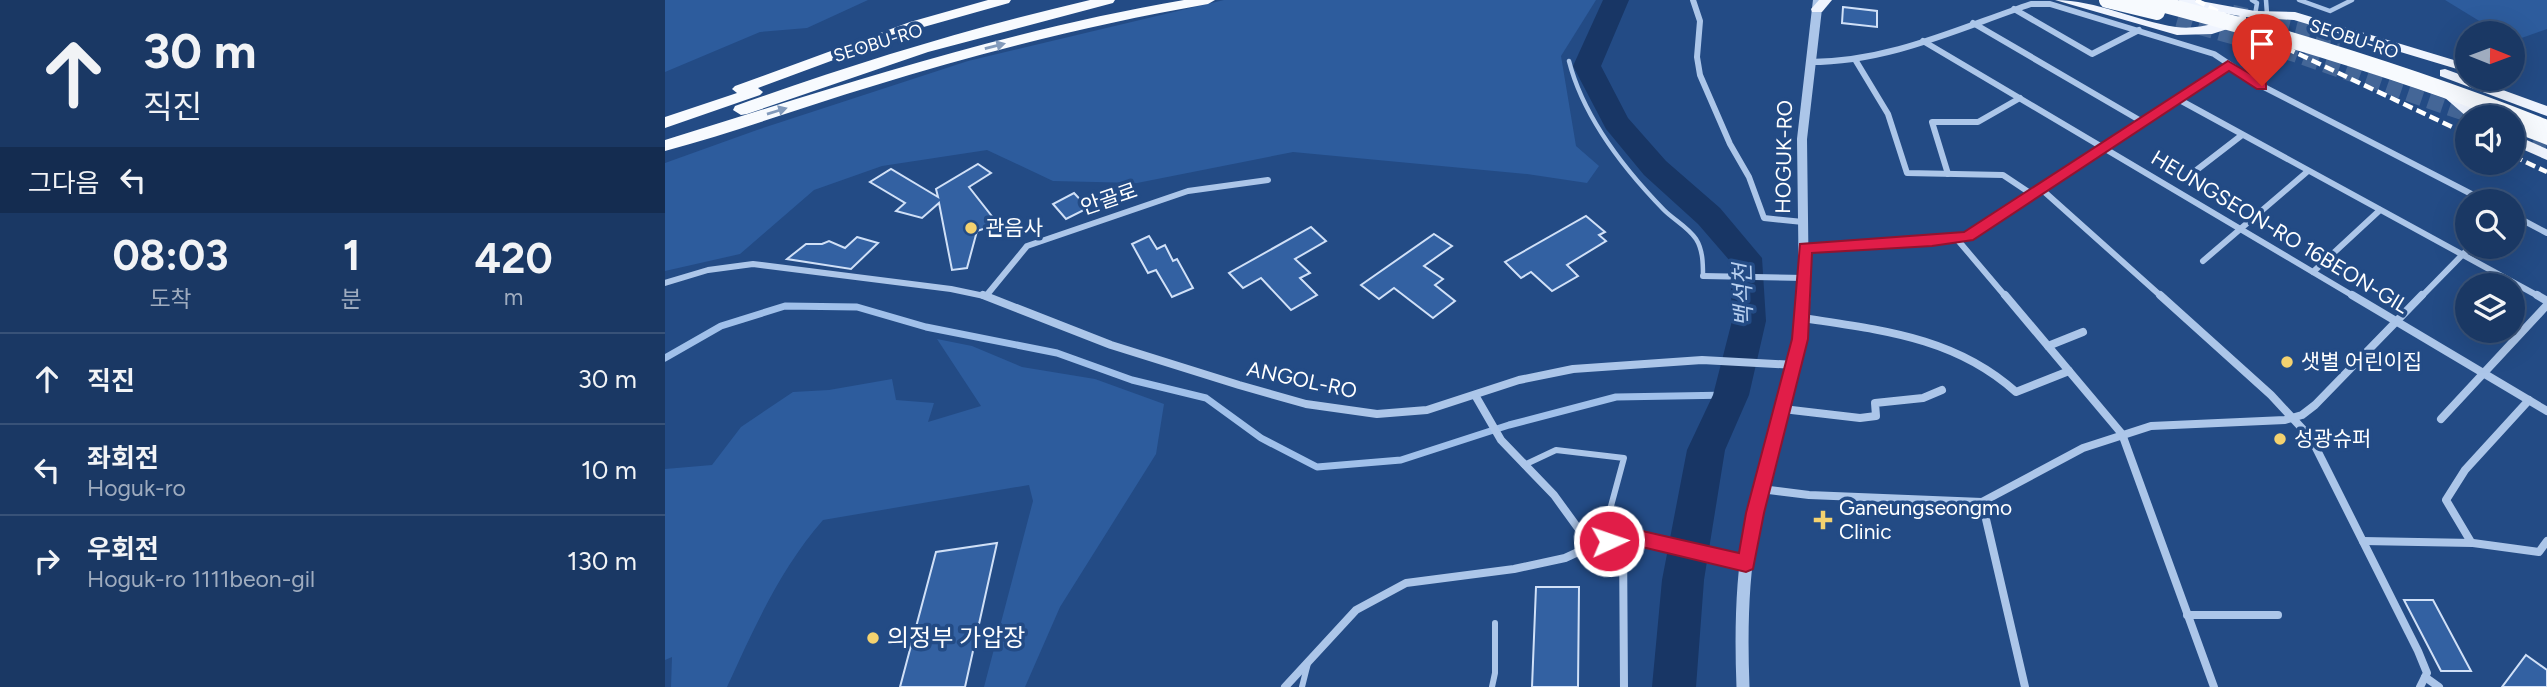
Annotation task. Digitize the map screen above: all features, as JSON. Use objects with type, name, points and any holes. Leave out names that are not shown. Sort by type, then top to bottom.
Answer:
[{"type":"highway","points":[[665,122],[836,52],[915,25],[1004,0]]},
{"type":"highway","name":"SEOBU-RO","points":[[665,122],[845,62],[1068,0]]},
{"type":"highway","name":"SEOBU-RO","points":[[665,140],[852,70],[960,37],[1108,0]]},
{"type":"highway","points":[[665,146],[976,51],[1121,16],[1208,0]]},
{"type":"highway","name":"SEOBU-RO","points":[[2107,0],[2273,43],[2457,105]]},
{"type":"highway","name":"SEOBU-RO","points":[[2146,0],[2317,47],[2464,96],[2547,128]]},
{"type":"highway","points":[[2525,132],[2547,140]]},
{"type":"main road","points":[[2061,0],[2177,31],[2212,30],[2258,12],[2421,75],[2437,83],[2462,105]]},
{"type":"main road","points":[[2091,0],[2177,21]]},
{"type":"main road","points":[[2188,2],[2201,12],[2204,19],[2193,31]]},
{"type":"main road","points":[[2188,2],[2295,16],[2455,64]]},
{"type":"main road","points":[[2340,39],[2459,77],[2547,111]]},
{"type":"main road","points":[[2525,89],[2547,98]]},
{"type":"main road","points":[[2525,145],[2547,155]]},
{"type":"street","points":[[1693,0],[1700,21],[1697,57],[1703,83],[1730,144],[1749,177],[1764,218],[1803,222]]},
{"type":"street","name":"HOGUK-RO","points":[[1743,687],[1741,625],[1746,563],[1761,489],[1795,365],[1803,318],[1805,248],[1802,139],[1810,62],[1821,3]]},
{"type":"street","points":[[1810,62],[1856,61],[2031,4],[2050,5],[2197,47],[2262,86],[2463,189]]},
{"type":"street","points":[[2014,9],[2092,54],[2139,30]]},
{"type":"street","points":[[1973,23],[2141,121]]},
{"type":"street","name":"HEUNGSEON-RO 16BEON-GIL","points":[[1923,41],[2547,411]]},
{"type":"street","points":[[1856,61],[1883,98],[1893,120],[1907,173],[2003,175],[2030,193]]},
{"type":"street","points":[[1805,248],[1968,236],[2228,65]]},
{"type":"street","points":[[1948,174],[1932,122],[1978,122],[2020,98]]},
{"type":"street","points":[[2176,99],[2455,251]]},
{"type":"street","points":[[2194,172],[2242,135]]},
{"type":"street","points":[[2203,261],[2308,171]]},
{"type":"street","name":"안골로","points":[[986,296],[1027,246],[1188,191],[1268,180]]},
{"type":"street","points":[[2039,187],[2271,395],[2311,438],[2418,651],[2427,673],[2420,687]]},
{"type":"street","points":[[2313,272],[2380,210]]},
{"type":"street","points":[[2525,221],[2547,233]]},
{"type":"street","points":[[1956,238],[2122,434],[2214,687]]},
{"type":"street","points":[[1761,489],[1809,495],[1982,502],[2083,448],[2151,426],[2292,418],[2315,405],[2458,259]]},
{"type":"street","points":[[2441,419],[2547,303],[2469,259]]},
{"type":"street","name":"ANGOL-RO","points":[[665,283],[708,270],[753,264],[951,289],[986,296],[1111,345],[1307,404],[1377,414],[1427,410],[1519,380],[1573,369],[1702,360],[1795,365]]},
{"type":"street","points":[[1703,276],[1805,278]]},
{"type":"street","points":[[1803,318],[1890,332],[1967,355],[2002,375],[2016,391],[2069,372]]},
{"type":"street","points":[[2047,346],[2083,332]]},
{"type":"street","points":[[1782,408],[1860,418],[1876,416],[1875,403],[1923,398],[1942,390]]},
{"type":"street","points":[[1475,395],[1501,440],[1554,495],[1591,546]]},
{"type":"street","points":[[2471,542],[2447,500],[2465,470],[2529,400]]},
{"type":"street","points":[[1982,502],[2025,687]]},
{"type":"street","points":[[1623,537],[1623,687]]},
{"type":"street","points":[[1285,687],[1356,610],[1406,583],[1514,569],[1565,558],[1591,546],[1623,537],[1705,552],[1746,563]]},
{"type":"street","points":[[2363,541],[2509,544],[2539,551],[2547,541]]},
{"type":"street","points":[[2187,614],[2278,615]]},
{"type":"street","points":[[2425,677],[2439,687]]},
{"type":"lane","points":[[2252,0],[2257,3],[2258,12]]},
{"type":"lane","points":[[2299,0],[2330,11],[2352,0]]},
{"type":"lane","points":[[1569,61],[1570,73],[1579,91],[1629,168],[1664,209],[1696,239],[1703,260],[1703,276]]},
{"type":"lane","points":[[1524,465],[1556,450],[1623,458],[1608,517],[1609,541]]},
{"type":"lane","points":[[1492,687],[1495,673],[1495,622]]},
{"type":"lane","points":[[1302,687],[1308,661]]},
{"type":"shaded area","points":[[665,0],[868,0],[807,28],[760,32],[665,72]]},
{"type":"shaded area","points":[[1224,0],[1596,0],[1561,56],[1576,146],[1599,166],[1587,183],[1527,174],[1293,152],[1137,183],[1053,181],[987,150],[882,166],[814,190],[740,254],[665,271],[665,163],[968,61]]},
{"type":"shaded area","points":[[2445,0],[2547,0],[2547,29],[2525,37],[2525,21],[2479,21]]},
{"type":"shaded area","points":[[937,339],[972,346],[1022,367],[1095,379],[1164,404],[1156,454],[1060,607],[1025,687],[984,687],[1033,501],[1029,485],[823,520],[781,579],[727,687],[671,687],[672,657],[665,660],[665,469],[712,465],[741,427],[793,392],[829,390],[892,379],[896,400],[934,403],[928,422],[981,406]]},
{"type":"building","points":[[1843,7],[1877,11],[1877,27],[1842,23]]},
{"type":"building","points":[[978,164],[991,173],[969,187],[998,224],[977,231],[967,268],[952,270],[939,203],[922,218],[896,211],[905,203],[870,182],[891,169],[938,197],[936,189]]},
{"type":"building","points":[[1074,193],[1088,208],[1066,219],[1053,204]]},
{"type":"building","points":[[1586,216],[1605,232],[1599,235],[1606,241],[1567,265],[1578,276],[1552,291],[1531,272],[1521,278],[1505,262]]},
{"type":"building","points":[[1311,227],[1326,241],[1295,259],[1310,273],[1300,278],[1317,295],[1291,310],[1261,278],[1243,288],[1229,273]]},
{"type":"building","points":[[1434,234],[1452,246],[1424,266],[1443,279],[1435,285],[1455,301],[1433,318],[1394,288],[1379,299],[1361,285]]},
{"type":"building","points":[[1149,236],[1157,249],[1165,245],[1173,261],[1177,259],[1193,288],[1172,297],[1156,270],[1148,273],[1132,244]]},
{"type":"building","points":[[857,237],[878,243],[851,269],[787,259],[806,244],[829,241],[845,248]]},
{"type":"building","points":[[997,543],[965,687],[900,687],[936,552]]},
{"type":"building","points":[[1536,587],[1579,587],[1578,687],[1532,687]]},
{"type":"building","points":[[2404,600],[2433,600],[2471,671],[2441,671]]},
{"type":"building","points":[[2526,655],[2547,670],[2547,687],[2502,687]]},
{"type":"waterway","name":"백석천","points":[[1616,0],[1587,66],[1616,122],[1655,168],[1709,216],[1746,258],[1749,321],[1731,395],[1706,450],[1683,580],[1674,687]]},
{"type":"waterway","points":[[665,358],[721,326],[785,306],[857,307],[926,327],[1057,353],[1132,380],[1206,398],[1261,438],[1317,467],[1401,460],[1509,425],[1616,397],[1731,395]]},
{"type":"tunnel","points":[[2232,12],[2341,39]]},
{"type":"tunnel","points":[[2177,21],[2293,54],[2455,110]]},
{"type":"tunnel","points":[[2525,137],[2547,145]]},
{"type":"railway","points":[[2196,0],[2288,49],[2455,128]]},
{"type":"railway","points":[[2525,162],[2547,172]]},
{"type":"place","name":"관음사","points":[[971,228]]},
{"type":"place","name":"샛별 어린이집","points":[[2287,362]]},
{"type":"place","name":"성광슈퍼","points":[[2280,439]]},
{"type":"place","name":"Ganeungseongmo Clinic","points":[[1823,520]]},
{"type":"place","name":"의정부 가압장","points":[[873,638]]},
{"type":"route","points":[[1609,541],[1623,537],[1638,538],[1746,563],[1755,513],[1800,339],[1805,248],[1932,241],[1968,236],[2228,65],[2262,86]]}]
